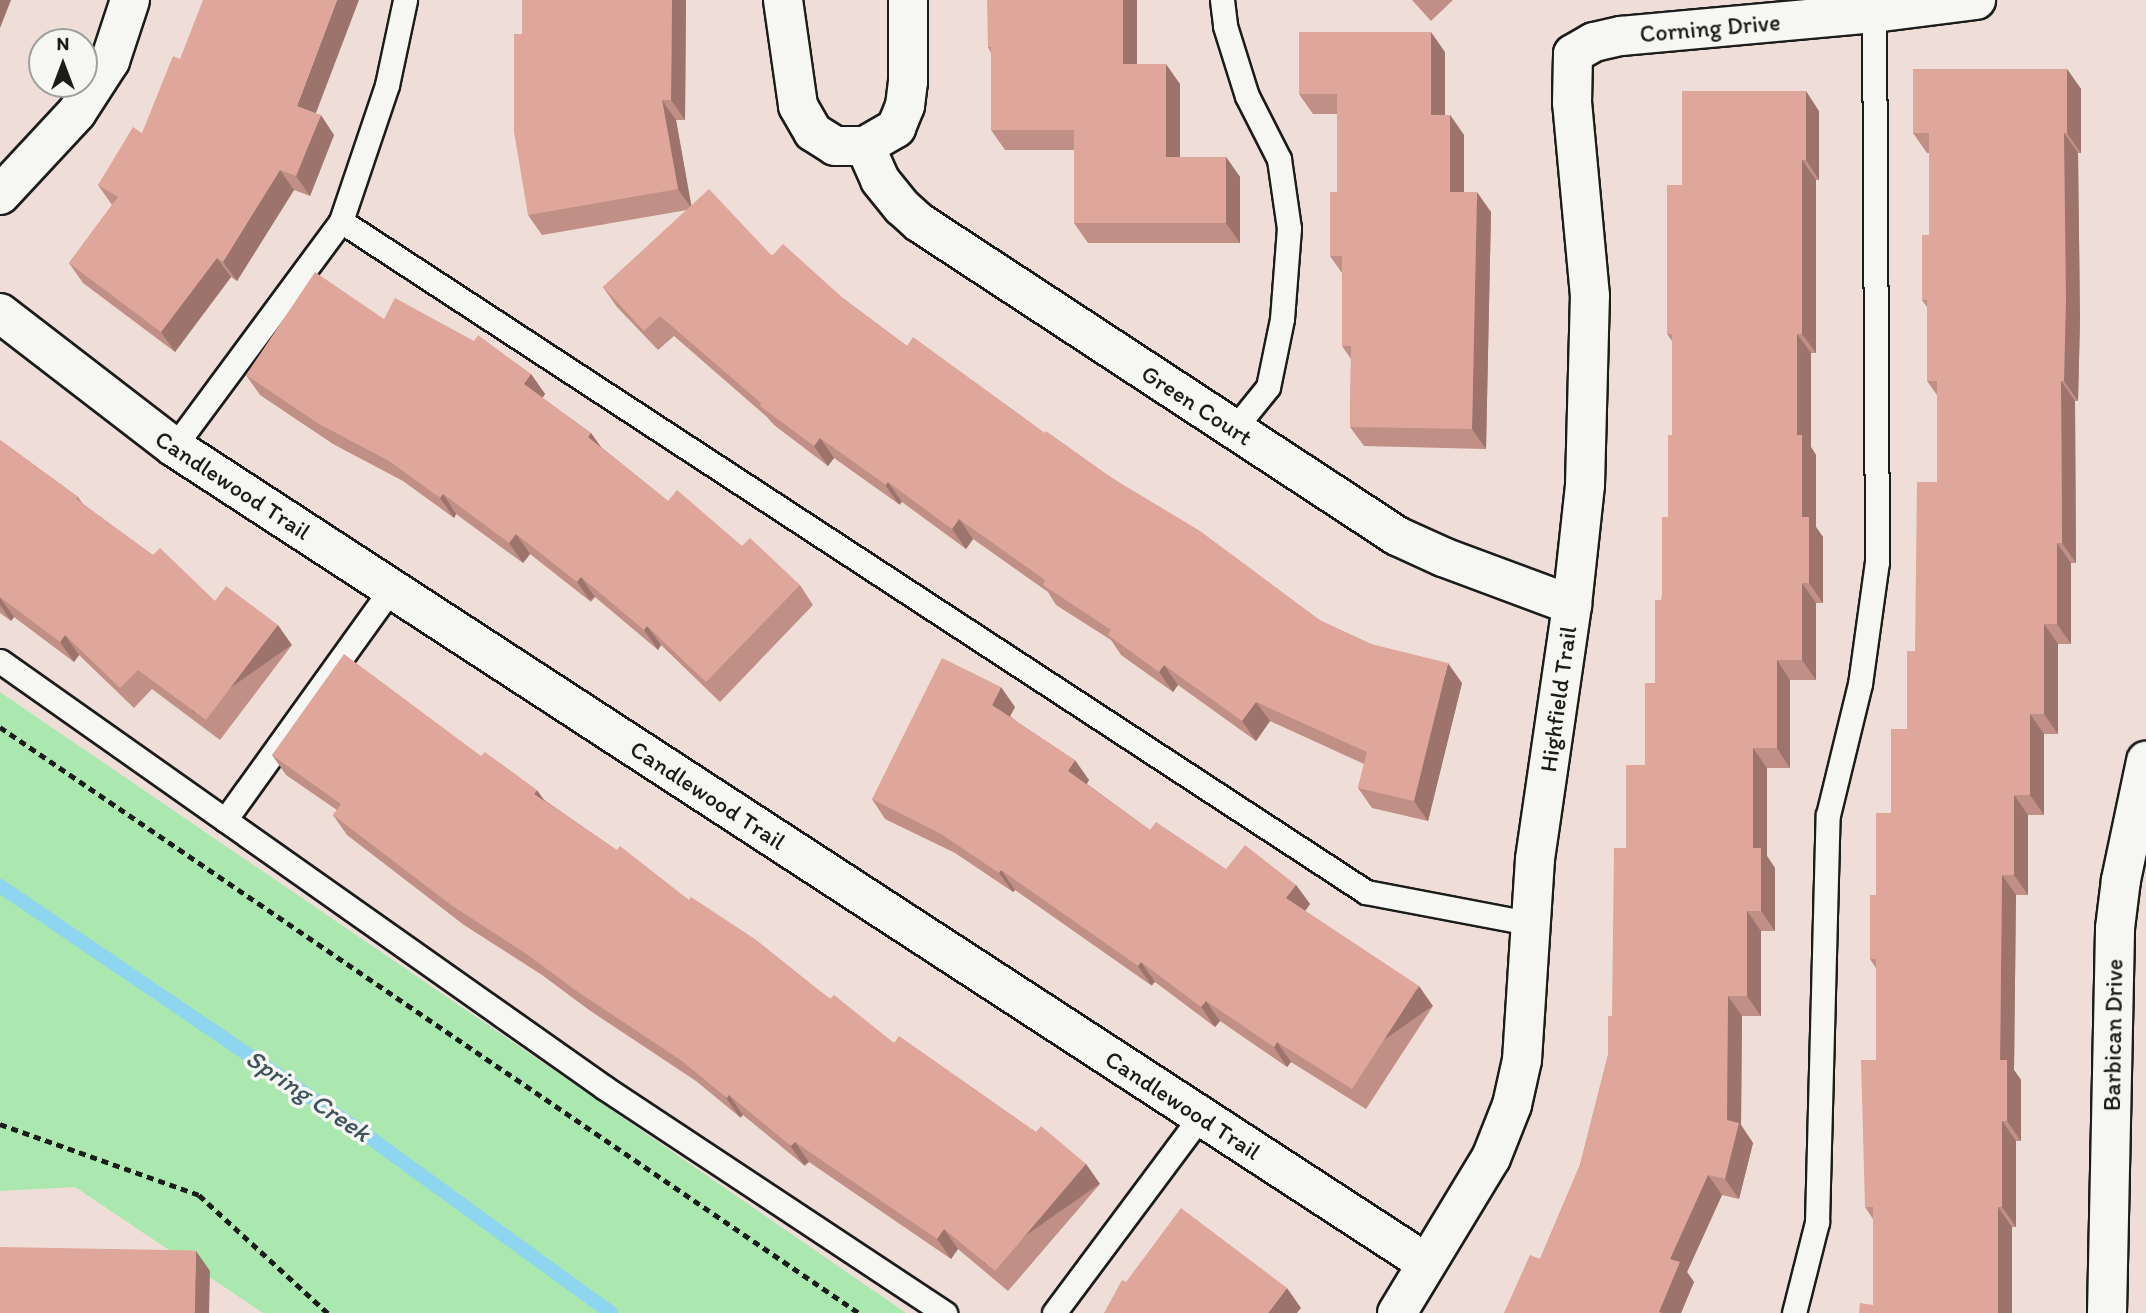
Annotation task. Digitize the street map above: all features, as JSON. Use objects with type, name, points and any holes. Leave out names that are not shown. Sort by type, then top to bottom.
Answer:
[{"type":"street","points":[[0,195],[77,112],[110,61],[130,0]]},
{"type":"street","points":[[783,0],[798,106],[813,132],[835,146],[865,146],[895,128],[905,106],[908,0]]},
{"type":"street","name":"Corning Drive","points":[[1573,54],[1594,42],[1621,36],[1874,13],[1976,0]]},
{"type":"street","name":"Highfield Trail","points":[[1398,1313],[1491,1158],[1512,1105],[1522,1060],[1533,924],[1535,859],[1572,605],[1585,485],[1590,296],[1572,103],[1573,54]]},
{"type":"street","name":"Green Court","points":[[865,146],[880,180],[902,207],[920,223],[1397,536],[1572,605]]},
{"type":"street","name":"Candlewood Trail","points":[[0,313],[174,447],[1426,1264]]},
{"type":"street","name":"Barbican Drive","points":[[2107,1313],[2115,928],[2120,880],[2146,761]]},
{"type":"lane","points":[[174,447],[341,221],[387,85],[405,0]]},
{"type":"lane","points":[[1222,0],[1225,26],[1247,96],[1279,159],[1289,228],[1282,319],[1268,387],[1234,429]]},
{"type":"lane","points":[[1794,1313],[1817,1222],[1828,815],[1860,684],[1877,562],[1874,13]]},
{"type":"lane","points":[[341,221],[1366,892],[1533,924]]},
{"type":"lane","points":[[225,820],[391,589]]},
{"type":"lane","points":[[0,662],[605,1088],[945,1313]]},
{"type":"lane","points":[[1054,1313],[1200,1116]]},
{"type":"path","points":[[0,727],[859,1313]]},
{"type":"path","points":[[0,1124],[199,1195],[328,1313]]},
{"type":"green space","points":[[0,692],[906,1313],[263,1313],[75,1187],[0,1191]]},
{"type":"building","points":[[203,0],[337,0],[297,106],[321,115],[296,176],[280,170],[223,262],[217,258],[161,332],[69,263],[118,197],[98,185],[133,127],[142,133],[173,56],[180,59]]},
{"type":"building","points":[[522,0],[672,0],[671,100],[662,100],[678,189],[528,215],[514,132],[514,34],[522,34]]},
{"type":"building","points":[[987,0],[1123,0],[1123,64],[1166,64],[1166,157],[1226,157],[1226,223],[1074,223],[1074,130],[991,130],[991,47],[988,47]]},
{"type":"building","points":[[1299,32],[1431,32],[1431,115],[1450,115],[1450,192],[1477,192],[1472,429],[1350,427],[1351,346],[1342,346],[1342,256],[1330,256],[1330,192],[1337,192],[1337,94],[1299,94]]},
{"type":"building","points":[[1913,69],[2067,69],[2067,133],[2064,133],[2066,300],[2064,381],[2061,381],[2062,543],[2057,543],[2057,624],[2044,624],[2044,714],[2030,714],[2030,795],[2014,795],[2014,875],[2002,875],[2000,1060],[2007,1060],[2007,1121],[2002,1121],[2002,1207],[1998,1207],[1998,1313],[1859,1313],[1860,1303],[1873,1305],[1873,1207],[1865,1207],[1861,1060],[1876,1060],[1876,959],[1870,959],[1870,895],[1876,895],[1876,813],[1891,813],[1891,729],[1907,729],[1907,651],[1915,651],[1917,482],[1937,482],[1937,381],[1927,381],[1927,300],[1922,300],[1922,235],[1929,235],[1929,133],[1913,133]]},
{"type":"building","points":[[1682,91],[1806,91],[1806,160],[1802,160],[1802,334],[1797,334],[1797,435],[1802,435],[1802,517],[1809,517],[1809,583],[1802,583],[1802,660],[1777,660],[1777,748],[1753,748],[1753,848],[1761,848],[1761,911],[1747,911],[1747,996],[1728,996],[1727,1120],[1739,1123],[1725,1179],[1708,1175],[1670,1259],[1680,1262],[1659,1312],[1662,1313],[1504,1313],[1530,1255],[1540,1259],[1580,1165],[1608,1055],[1608,1016],[1612,1016],[1614,848],[1626,848],[1626,765],[1645,765],[1645,683],[1655,683],[1655,600],[1662,600],[1662,517],[1668,517],[1668,435],[1672,435],[1672,334],[1667,334],[1667,185],[1682,185]]},
{"type":"building","points":[[709,189],[772,256],[783,244],[844,299],[907,346],[913,337],[1045,433],[1046,431],[1112,478],[1200,531],[1321,621],[1371,644],[1448,663],[1414,801],[1358,788],[1367,752],[1256,702],[1242,721],[1164,665],[1159,672],[1108,635],[1111,630],[1043,585],[1045,580],[959,519],[952,529],[888,482],[886,485],[820,438],[814,446],[760,406],[761,403],[660,316],[644,331],[603,287]]},
{"type":"building","points":[[315,272],[384,319],[395,298],[474,341],[478,335],[531,374],[524,384],[591,433],[588,437],[668,501],[677,490],[742,546],[750,538],[800,585],[706,682],[647,626],[644,630],[581,577],[577,582],[516,534],[509,543],[443,494],[440,498],[389,461],[319,424],[246,375]]},
{"type":"building","points":[[0,440],[153,555],[160,548],[215,601],[226,586],[278,625],[206,720],[138,670],[120,688],[65,635],[60,642],[0,597]]},
{"type":"building","points":[[344,654],[481,756],[485,752],[537,790],[534,794],[617,850],[620,846],[689,900],[691,897],[755,939],[830,999],[834,995],[894,1043],[899,1036],[1036,1132],[1041,1126],[1086,1164],[995,1271],[944,1229],[937,1239],[795,1142],[791,1146],[682,1061],[451,905],[333,815],[341,804],[272,755]]},
{"type":"building","points":[[942,658],[1001,687],[992,705],[1075,760],[1068,771],[1150,830],[1156,822],[1226,869],[1245,845],[1296,885],[1286,898],[1419,986],[1352,1089],[1277,1042],[1274,1047],[1206,1001],[1201,1007],[1141,962],[1138,966],[1001,870],[999,873],[941,834],[872,799]]},
{"type":"building","points":[[1181,1208],[1287,1288],[1268,1313],[1104,1313],[1122,1280],[1126,1282]]},
{"type":"building","points":[[0,1247],[196,1250],[195,1313],[0,1313]]},
{"type":"waterway","name":"Spring Creek","points":[[0,886],[362,1132],[611,1313]]}]
